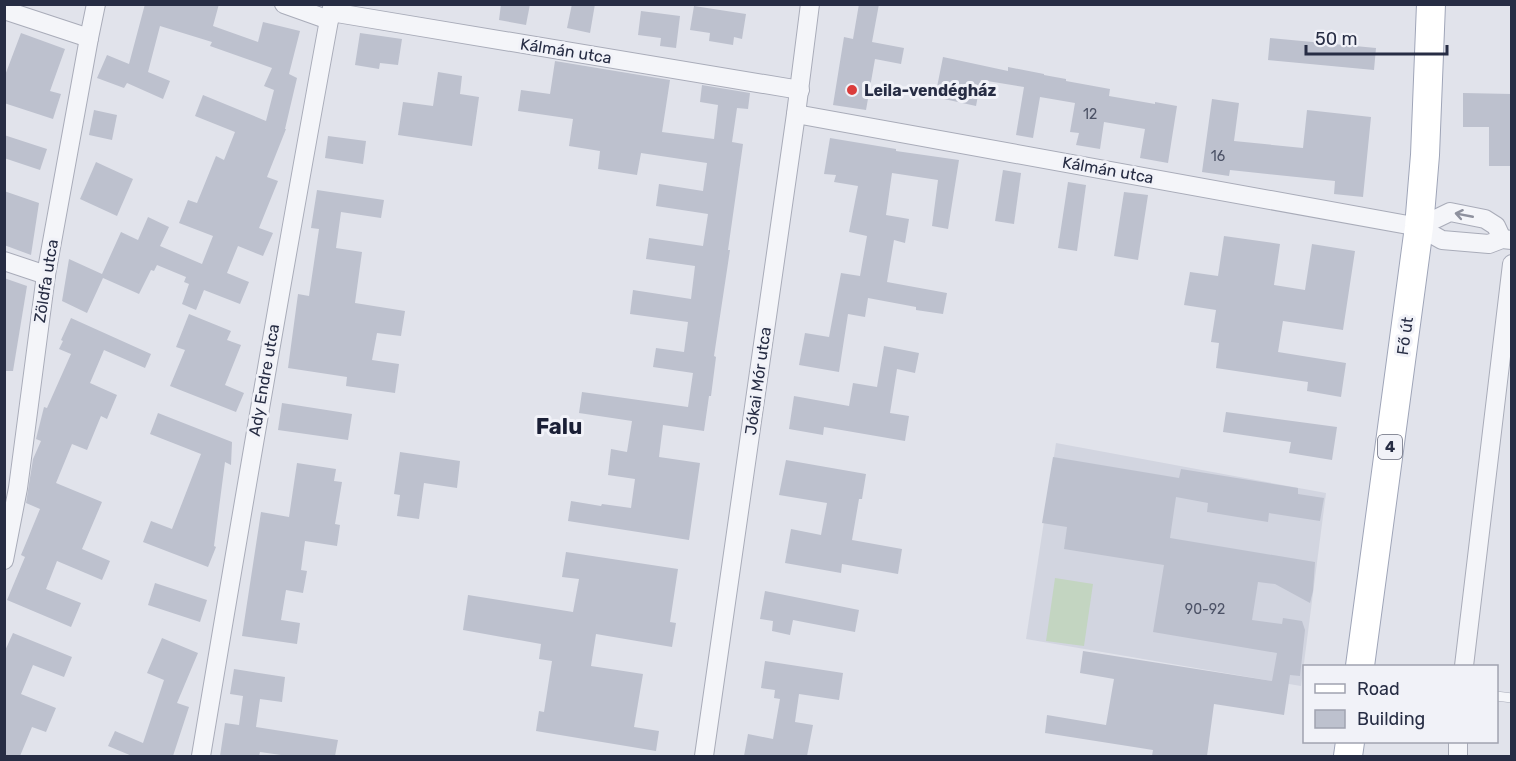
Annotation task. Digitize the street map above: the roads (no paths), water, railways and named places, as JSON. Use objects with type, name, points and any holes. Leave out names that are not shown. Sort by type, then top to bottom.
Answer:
[{"type":"main road","name":"Fő út","points":[[1360,665],[1419,227],[1425,155],[1431,4]]},
{"type":"street","name":"Zöldfa utca","points":[[4,560],[11,486],[46,275],[96,4]]},
{"type":"street","name":"Kálmán utca","points":[[284,4],[800,90]]},
{"type":"street","name":"Jókai Mór utca","points":[[704,756],[800,90],[810,4]]},
{"type":"street","points":[[4,10],[89,38]]},
{"type":"street","name":"Ady Endre utca","points":[[201,756],[247,479],[331,12]]},
{"type":"street","name":"Kálmán utca","points":[[796,114],[1419,227],[1442,240],[1489,244],[1507,240]]},
{"type":"street","points":[[1419,227],[1449,212],[1485,219],[1496,226],[1507,240]]},
{"type":"street","points":[[4,261],[46,275]]},
{"type":"street","points":[[1464,665],[1512,264]]},
{"type":"place","name":"Leila-vendégház","points":[[852,90]]},
{"type":"district","name":"Falu","points":[[559,426]]}]
